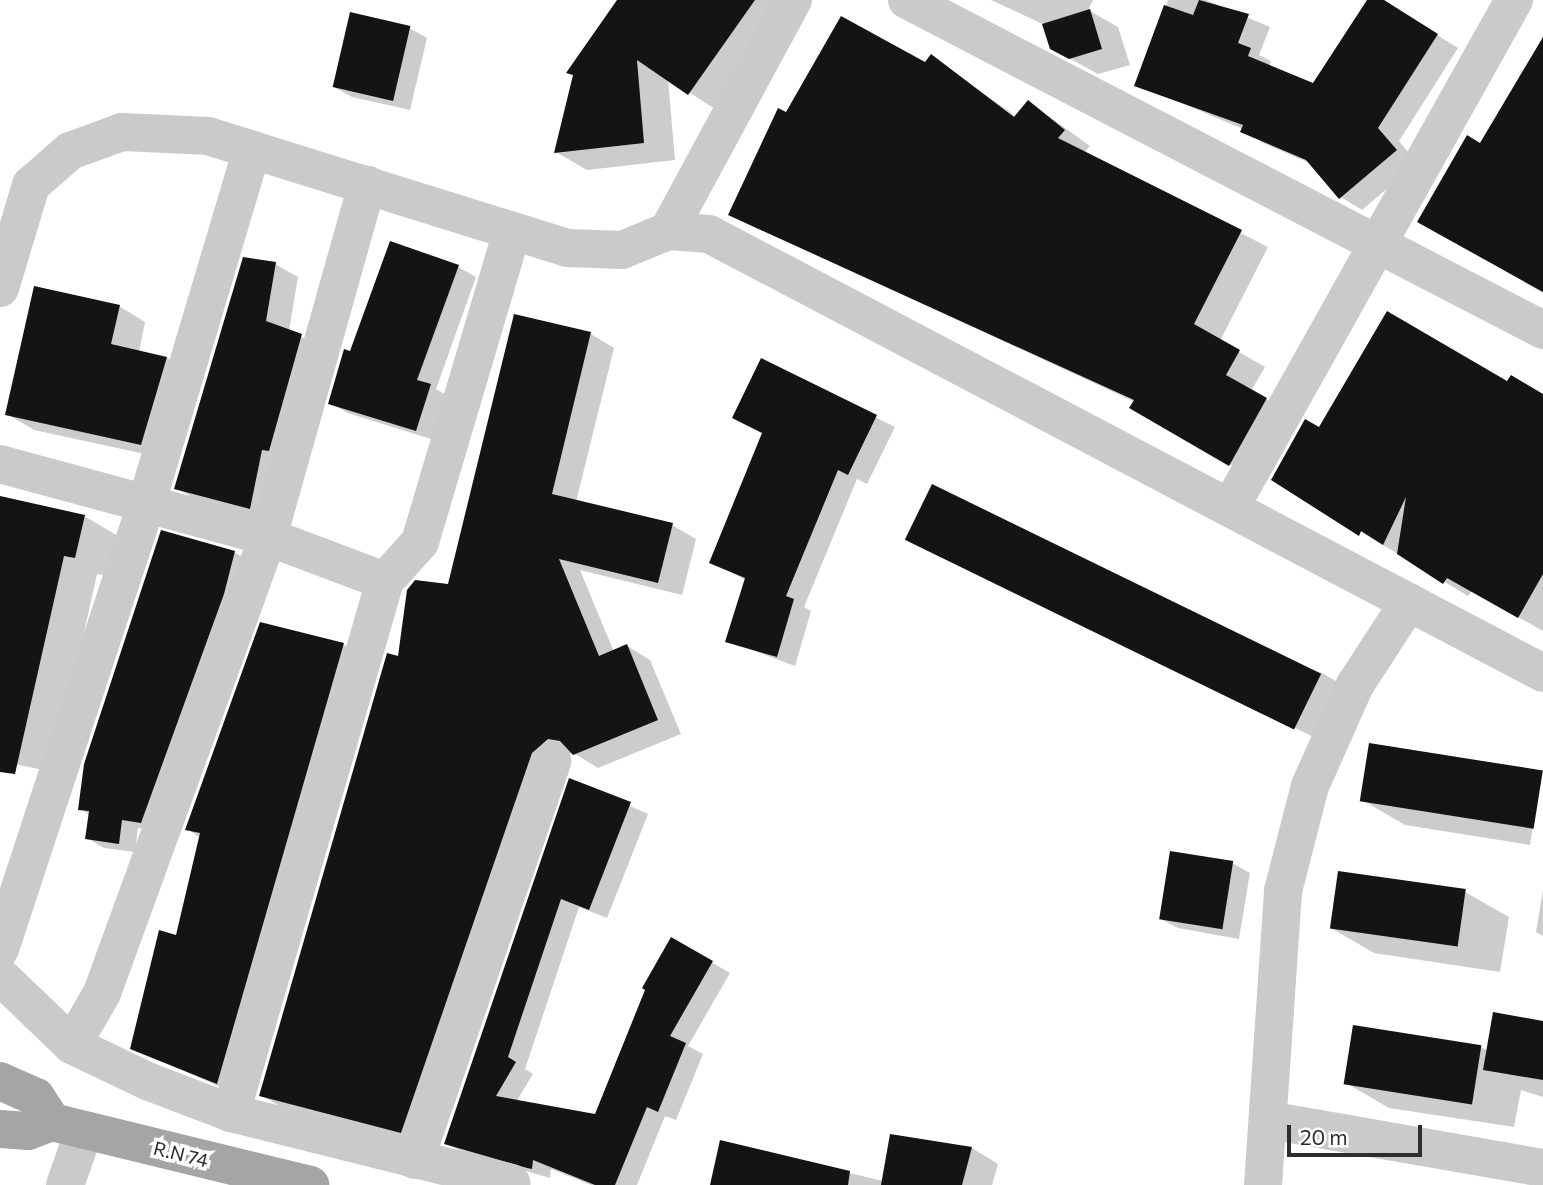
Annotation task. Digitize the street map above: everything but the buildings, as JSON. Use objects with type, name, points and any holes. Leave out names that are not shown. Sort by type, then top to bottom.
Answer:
[{"type":"main road","points":[[0,1081],[36,1097],[68,1127]]},
{"type":"main road","name":"R.N 74","points":[[0,1129],[28,1131],[68,1127],[310,1185]]},
{"type":"street","points":[[668,231],[793,0]]},
{"type":"street","points":[[907,0],[1543,330]]},
{"type":"street","points":[[1230,508],[1381,246],[1514,0]]},
{"type":"street","points":[[0,288],[31,185],[70,151],[122,132],[208,136],[568,248],[622,250],[668,231],[709,234],[1543,673]]},
{"type":"street","points":[[0,949],[146,505],[252,149]]},
{"type":"street","points":[[72,1045],[102,993],[268,537],[367,185]]},
{"type":"street","points":[[231,1113],[385,581],[420,542],[512,231]]},
{"type":"street","points":[[0,464],[268,537],[385,581]]},
{"type":"street","points":[[1263,1185],[1283,891],[1310,786],[1355,685],[1409,602]]},
{"type":"street","points":[[415,1160],[552,761]]},
{"type":"street","points":[[0,976],[72,1045],[146,1081],[231,1113],[511,1183]]},
{"type":"street","points":[[1268,1120],[1543,1168]]},
{"type":"street","points":[[65,1185],[68,1127]]}]
